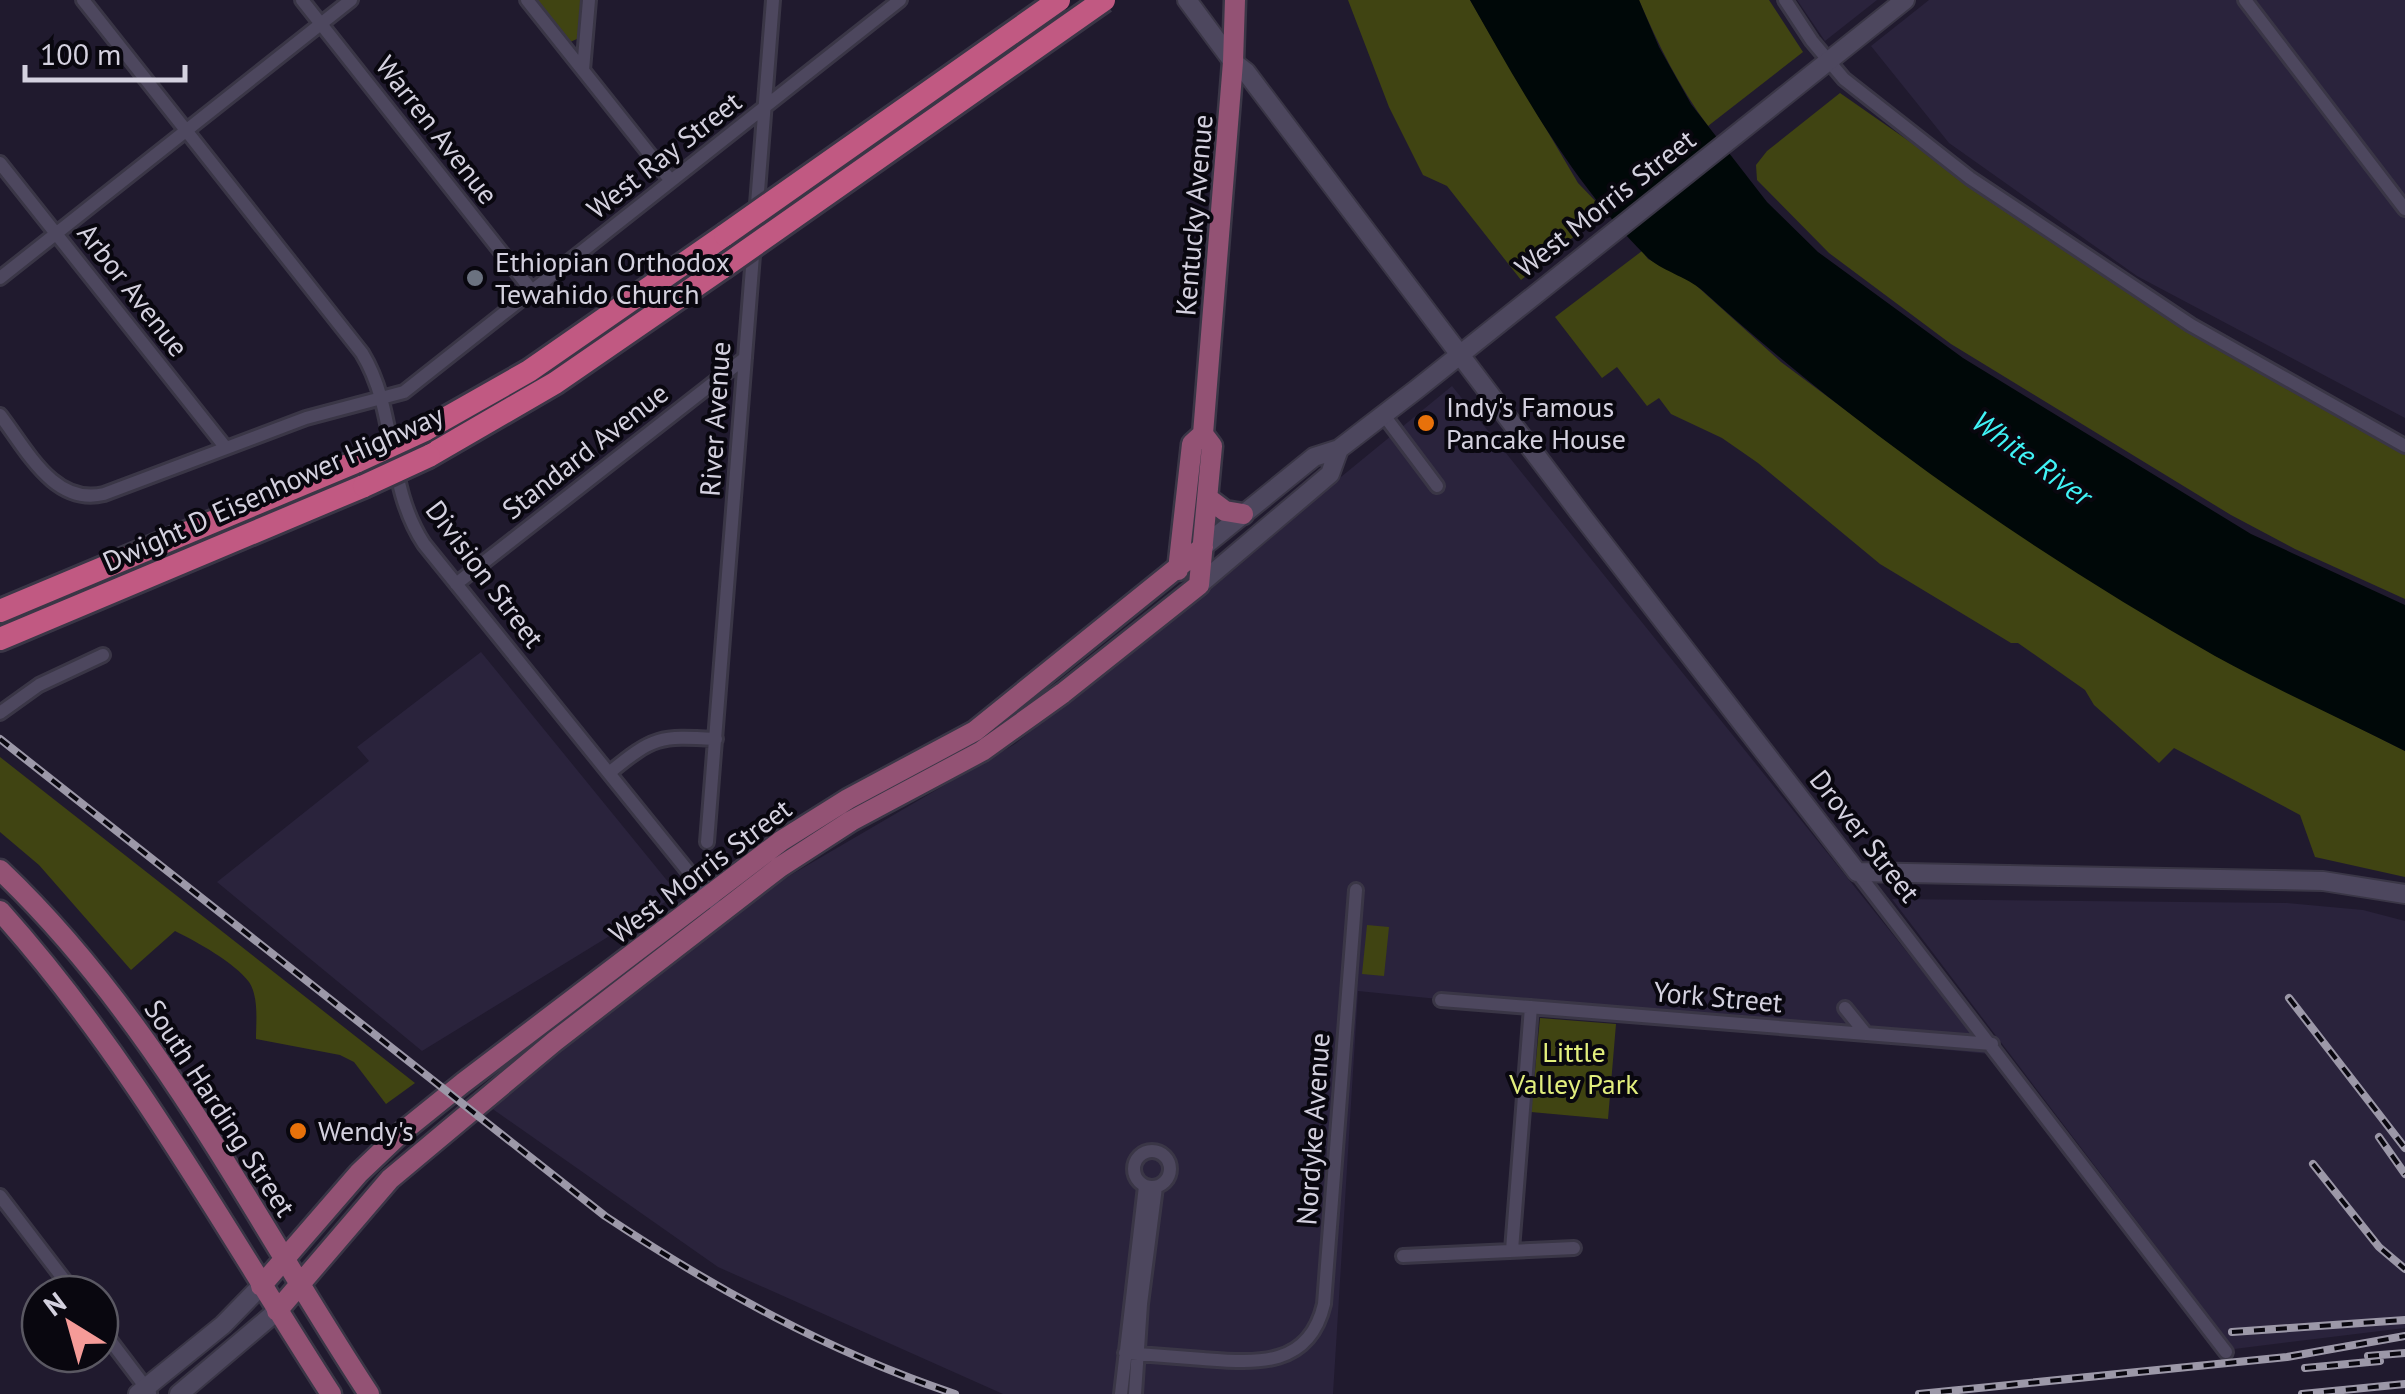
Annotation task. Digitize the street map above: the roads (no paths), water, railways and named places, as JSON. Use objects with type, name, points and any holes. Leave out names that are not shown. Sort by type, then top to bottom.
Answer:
[{"type":"highway","name":"Dwight D Eisenhower Highway","points":[[0,611],[358,461],[425,430],[529,371],[1059,0]]},
{"type":"highway","name":"Dwight D Eisenhower Highway","points":[[0,639],[364,486],[429,456],[556,383],[1104,0]]},
{"type":"main road","name":"Kentucky Avenue","points":[[1199,584],[1212,446],[1203,434],[1234,62],[1235,0]]},
{"type":"main road","name":"Kentucky Avenue","points":[[1172,606],[1192,444],[1203,434]]},
{"type":"main road","points":[[1208,499],[1224,511],[1243,514]]},
{"type":"main road","name":"West Morris Street","points":[[277,1311],[364,1206],[419,1153],[715,904],[792,833],[975,731],[1204,547]]},
{"type":"main road","name":"West Morris Street","points":[[262,1286],[359,1172],[401,1133],[715,904],[822,838],[925,784],[1001,738],[1199,584]]},
{"type":"main road","points":[[925,784],[935,765],[992,728],[1010,704]]},
{"type":"main road","points":[[822,838],[838,816],[890,789],[896,774]]},
{"type":"main road","name":"South Harding Street","points":[[0,870],[57,927],[119,1002],[369,1394]]},
{"type":"main road","points":[[0,912],[107,1042],[331,1394]]},
{"type":"street","name":"Division Street","points":[[83,0],[359,348],[382,399],[404,508],[420,538],[715,904]]},
{"type":"street","name":"Warren Avenue","points":[[302,0],[532,291]]},
{"type":"street","points":[[0,278],[351,0]]},
{"type":"street","points":[[528,0],[670,181]]},
{"type":"street","points":[[583,70],[588,0]]},
{"type":"street","name":"River Avenue","points":[[708,842],[774,0]]},
{"type":"street","name":"West Ray Street","points":[[0,416],[56,486],[81,497],[104,494],[316,414],[408,390],[900,0]]},
{"type":"street","name":"Drover Street","points":[[1187,0],[2226,1352]]},
{"type":"street","points":[[1785,0],[1822,66],[1970,178],[2082,254],[2280,378],[2405,446]]},
{"type":"street","name":"West Morris Street","points":[[1204,547],[1314,457],[1339,448],[1460,354],[1905,0]]},
{"type":"street","points":[[2245,0],[2405,208]]},
{"type":"street","name":"Arbor Avenue","points":[[0,163],[226,448]]},
{"type":"street","name":"Standard Avenue","points":[[456,584],[745,358]]},
{"type":"street","points":[[1383,414],[1437,486]]},
{"type":"street","name":"West Morris Street","points":[[1199,584],[1330,474],[1339,448]]},
{"type":"street","points":[[0,714],[38,686],[103,655]]},
{"type":"street","points":[[609,773],[654,740],[716,739]]},
{"type":"street","points":[[1856,872],[2323,881],[2405,894]]},
{"type":"street","name":"Nordyke Avenue","points":[[1131,1354],[1253,1363],[1284,1356],[1309,1336],[1324,1304],[1356,890]]},
{"type":"street","name":"York Street","points":[[1441,1000],[1992,1044]]},
{"type":"street","points":[[1512,1250],[1531,1007]]},
{"type":"street","points":[[1845,1008],[1866,1034]]},
{"type":"street","points":[[1121,1394],[1131,1354],[1150,1186]]},
{"type":"street","points":[[0,1196],[60,1274]]},
{"type":"street","points":[[1404,1256],[1574,1248]]},
{"type":"street","name":"West Morris Street","points":[[145,1392],[262,1286]]},
{"type":"street","name":"West Morris Street","points":[[181,1393],[277,1311]]},
{"type":"street","points":[[1131,1354],[1134,1394]]},
{"type":"street","points":[[120,1356],[145,1392]]},
{"type":"street","points":[[166,1372],[181,1393]]},
{"type":"water","name":"White River","points":[[1470,0],[1639,0],[1659,47],[1691,104],[1767,202],[1818,252],[1963,358],[2251,534],[2405,605],[2405,751],[2215,656],[2080,575],[1885,441],[1696,286],[1652,261],[1619,227],[1571,166]]},
{"type":"railway","points":[[0,739],[605,1216],[774,1317],[863,1359],[955,1394]]},
{"type":"railway","points":[[2289,998],[2405,1148]]},
{"type":"railway","points":[[2379,1137],[2405,1174]]},
{"type":"railway","points":[[2313,1164],[2379,1247],[2405,1269]]},
{"type":"railway","points":[[2232,1332],[2405,1320]]},
{"type":"railway","points":[[1919,1394],[2287,1357],[2405,1336]]},
{"type":"railway","points":[[2368,1356],[2405,1353]]},
{"type":"railway","points":[[2305,1368],[2380,1361]]},
{"type":"railway","points":[[2302,1394],[2405,1384]]},
{"type":"place","name":"Ethiopian Orthodox Tewahido Church","points":[[475,278]]},
{"type":"place","name":"Indy's Famous Pancake House","points":[[1426,423]]},
{"type":"place","name":"Wendy's","points":[[298,1131]]},
{"type":"park label","name":"Little Valley Park","points":[[1574,1068]]}]
